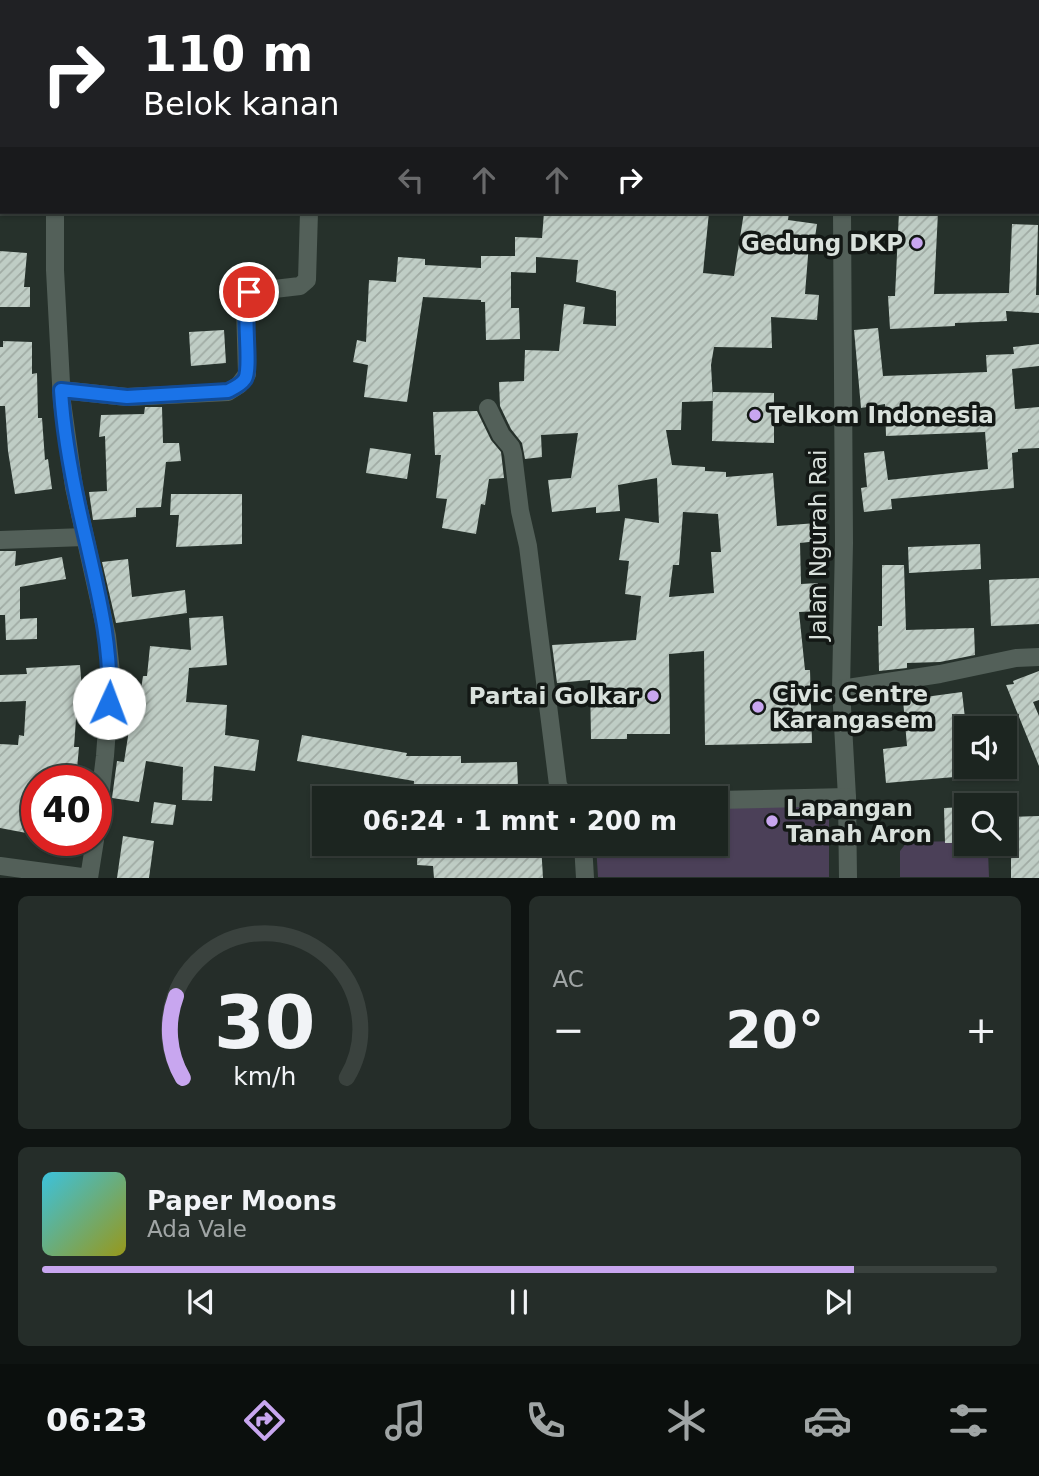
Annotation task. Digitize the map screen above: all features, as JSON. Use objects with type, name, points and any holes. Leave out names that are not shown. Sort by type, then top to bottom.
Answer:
[{"type":"street","points":[[55,214],[61,390],[72,473],[107,636],[111,673],[104,765]]},
{"type":"street","points":[[61,390],[127,397],[228,391],[239,386],[247,374],[245,305],[249,292],[300,286],[307,280],[309,214]]},
{"type":"street","name":"Jalan Ngurah Rai","points":[[842,214],[844,543],[841,689],[848,877]]},
{"type":"street","points":[[488,408],[513,454],[520,511],[528,545],[559,786]]},
{"type":"street","points":[[0,540],[85,537]]},
{"type":"street","points":[[841,689],[940,674],[1016,658],[1039,657]]},
{"type":"street","points":[[728,800],[847,797]]},
{"type":"street","points":[[0,866],[89,877],[92,856]]},
{"type":"street","points":[[584,856],[585,877]]},
{"type":"shaded area","name":"Lapangan Tanah Aron","points":[[829,796],[829,877],[598,877],[597,856],[728,856],[728,797]]},
{"type":"shaded area","points":[[954,841],[954,856],[988,856],[989,877],[900,877],[900,851],[907,842]]},
{"type":"building","points":[[544,214],[709,214],[703,273],[734,276],[744,214],[789,214],[788,220],[817,224],[814,244],[809,243],[805,294],[819,295],[817,320],[771,317],[772,348],[714,347],[711,365],[713,401],[682,402],[681,430],[666,430],[672,465],[705,467],[705,471],[726,472],[726,477],[773,473],[777,526],[817,523],[818,541],[800,543],[801,584],[818,583],[819,611],[799,612],[805,670],[810,670],[812,743],[705,745],[704,651],[669,654],[670,734],[627,734],[627,739],[591,739],[590,680],[557,683],[552,645],[636,640],[641,596],[625,594],[629,561],[619,560],[625,518],[659,523],[657,478],[618,485],[620,511],[596,513],[596,507],[552,512],[548,480],[571,478],[578,433],[541,435],[542,457],[525,459],[522,443],[511,429],[500,406],[499,382],[524,381],[525,350],[559,351],[564,304],[585,307],[583,324],[616,326],[616,291],[576,282],[578,260],[536,257],[536,273],[511,272],[511,308],[519,308],[520,339],[486,340],[485,302],[481,300],[423,297],[407,402],[364,397],[368,365],[353,362],[357,340],[366,342],[369,280],[396,282],[398,257],[425,259],[425,265],[481,268],[481,256],[515,256],[515,237],[542,238]],"holes":[[[683,512],[718,514],[721,552],[711,552],[714,593],[669,597],[673,565],[679,565]]]},
{"type":"building","points":[[899,214],[938,214],[934,294],[1009,293],[1012,224],[1038,225],[1036,295],[1039,295],[1039,313],[1006,311],[1007,321],[890,329],[888,296],[895,296]]},
{"type":"building","points":[[0,251],[27,253],[24,287],[30,287],[30,307],[0,307]]},
{"type":"building","points":[[878,328],[883,376],[987,372],[986,355],[1014,354],[1013,347],[1039,344],[1039,366],[1012,369],[1015,409],[1039,407],[1039,448],[1018,449],[1018,452],[1012,453],[1014,488],[891,499],[892,509],[864,512],[861,488],[867,487],[864,453],[884,451],[888,480],[988,469],[985,432],[886,436],[885,404],[861,408],[854,330]]},
{"type":"building","points":[[224,330],[226,363],[191,366],[189,332]]},
{"type":"building","points":[[3,341],[32,342],[32,374],[37,373],[38,418],[42,418],[45,460],[48,459],[52,489],[15,494],[8,451],[5,406],[0,406],[0,347],[3,347]]},
{"type":"building","name":"Telkom Indonesia","points":[[713,392],[774,393],[774,443],[712,441]]},
{"type":"building","points":[[145,407],[162,407],[163,443],[179,443],[181,461],[166,462],[161,507],[136,508],[136,517],[93,520],[89,492],[107,491],[105,436],[99,437],[101,415],[144,414]]},
{"type":"building","points":[[477,411],[491,440],[501,452],[504,478],[489,479],[476,534],[442,528],[447,499],[436,498],[441,455],[435,455],[433,412]]},
{"type":"building","points":[[370,448],[411,454],[407,479],[366,473]]},
{"type":"building","points":[[171,494],[242,494],[242,544],[176,547],[179,515],[170,515]]},
{"type":"building","points":[[980,544],[981,569],[909,573],[908,547]]},
{"type":"building","points":[[0,551],[16,551],[15,566],[62,557],[66,579],[20,587],[20,619],[37,618],[37,639],[6,640],[5,615],[0,615]]},
{"type":"building","points":[[128,559],[132,597],[185,590],[187,613],[116,623],[102,562]]},
{"type":"building","points":[[882,565],[904,565],[906,630],[974,628],[975,655],[940,662],[907,663],[907,668],[879,671],[878,626],[882,626]]},
{"type":"building","points":[[1039,578],[1039,624],[991,626],[989,580]]},
{"type":"building","points":[[223,616],[227,665],[189,668],[186,702],[227,705],[225,735],[259,740],[255,771],[214,766],[212,801],[182,800],[183,767],[146,761],[139,802],[112,798],[117,761],[124,762],[129,730],[118,729],[121,694],[140,696],[143,676],[147,676],[150,646],[191,650],[189,618]]},
{"type":"building","points":[[80,665],[82,690],[78,691],[74,747],[79,747],[77,765],[21,765],[21,832],[0,828],[0,744],[18,745],[19,735],[24,736],[26,701],[0,702],[0,675],[27,674],[26,668]]},
{"type":"building","points":[[1039,671],[1039,700],[1033,702],[1039,716],[1039,766],[1006,685],[1014,684],[1013,681]]},
{"type":"building","points":[[962,692],[965,716],[954,716],[954,777],[886,783],[883,749],[907,746],[903,700]]},
{"type":"building","points":[[302,735],[407,753],[406,756],[461,756],[461,763],[517,762],[518,786],[414,786],[414,781],[297,761]]},
{"type":"building","points":[[154,802],[176,805],[173,825],[151,823]]},
{"type":"building","points":[[944,808],[954,808],[954,843],[945,843]]},
{"type":"building","points":[[1039,816],[1039,878],[1011,878],[1011,856],[1017,856],[1017,817]]},
{"type":"building","points":[[123,836],[154,841],[149,878],[117,878]]},
{"type":"building","points":[[417,856],[542,856],[543,878],[434,878],[433,866],[417,865]]},
{"type":"place","name":"Gedung DKP","points":[[917,243]]},
{"type":"place","name":"Telkom Indonesia","points":[[755,415]]},
{"type":"place","name":"Partai Golkar","points":[[653,696]]},
{"type":"place","name":"Civic Centre Karangasem","points":[[758,707]]},
{"type":"place","name":"Lapangan Tanah Aron","points":[[772,821]]},
{"type":"route","points":[[109,703],[111,673],[107,636],[74,487],[61,390],[127,397],[228,391],[239,386],[247,374],[245,305],[249,292]]}]
